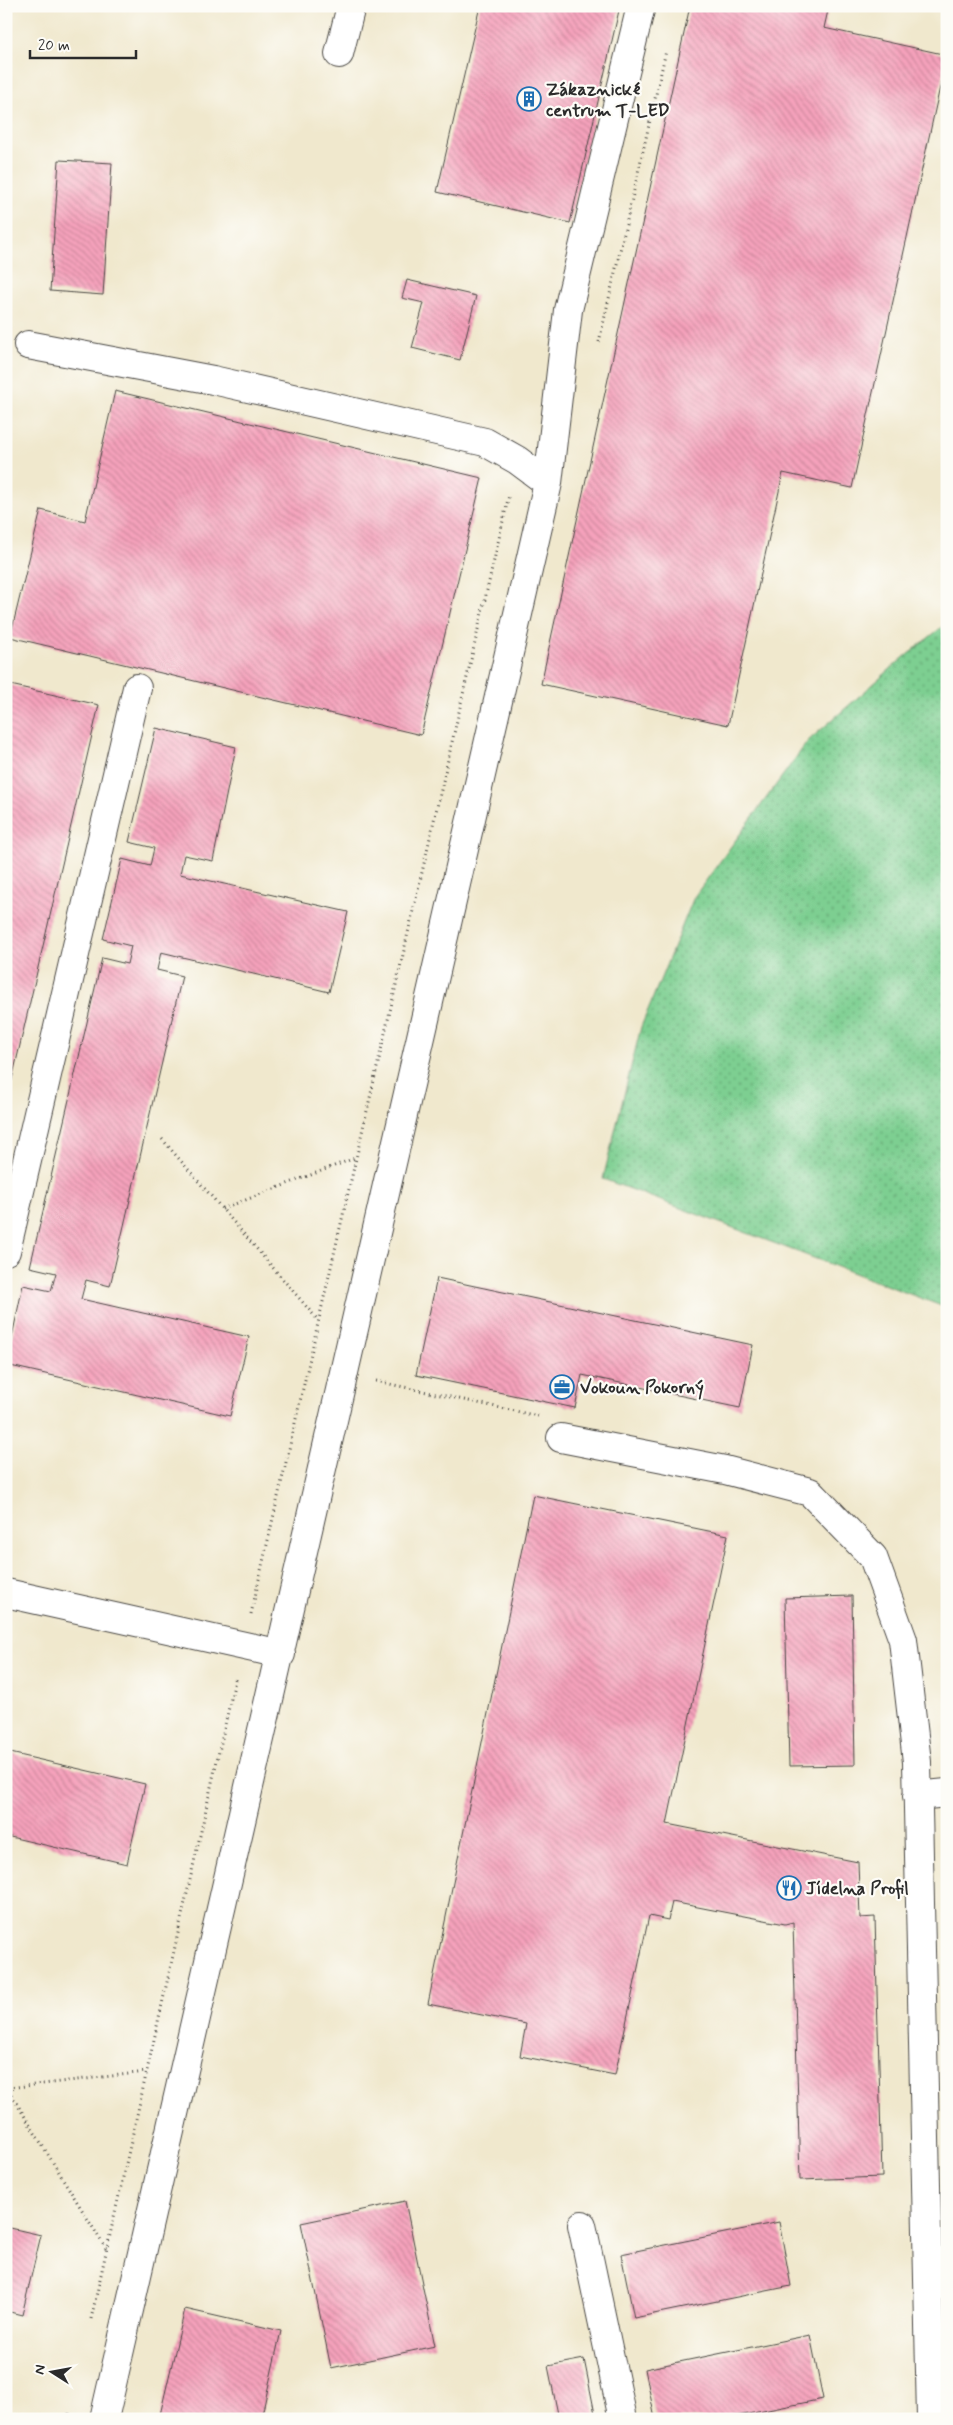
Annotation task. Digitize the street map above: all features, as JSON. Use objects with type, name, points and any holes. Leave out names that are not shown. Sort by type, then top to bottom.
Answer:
[{"type":"lane","points":[[339,54],[351,6]]},
{"type":"lane","points":[[104,2419],[281,1654],[548,483],[568,310],[640,6]]},
{"type":"lane","points":[[28,345],[213,380],[485,442],[517,460],[548,483]]},
{"type":"lane","points":[[6,1250],[137,688]]},
{"type":"lane","points":[[562,1438],[725,1470],[810,1492],[873,1558],[902,1640],[917,1762],[931,2419]]},
{"type":"lane","points":[[6,1593],[281,1654]]},
{"type":"lane","points":[[917,1796],[947,1793]]},
{"type":"lane","points":[[582,2225],[623,2419]]},
{"type":"path","points":[[598,347],[668,45]]},
{"type":"path","points":[[90,2325],[243,1646],[517,460]]},
{"type":"path","points":[[162,1139],[318,1320],[348,1358]]},
{"type":"path","points":[[222,1209],[356,1158]]},
{"type":"path","points":[[387,1383],[545,1418],[562,1438]]},
{"type":"path","points":[[107,2250],[7,2087],[146,2072]]},
{"type":"path","points":[[68,2419],[70,2409]]},
{"type":"green space","points":[[947,623],[947,1308],[603,1179],[641,1027],[694,897],[808,741],[902,659]]},
{"type":"building","name":"Zákaznické centrum T-LED","points":[[480,6],[620,6],[570,223],[437,192]]},
{"type":"building","points":[[690,6],[829,6],[824,28],[947,55],[852,488],[783,473],[728,725],[541,684]]},
{"type":"building","points":[[59,160],[112,163],[103,295],[50,291]]},
{"type":"building","points":[[407,280],[476,296],[460,360],[412,348],[424,303],[402,298]]},
{"type":"building","points":[[115,391],[482,478],[421,735],[10,637],[41,510],[85,521]]},
{"type":"building","points":[[6,684],[99,705],[7,1101],[6,1100]]},
{"type":"building","points":[[156,728],[236,747],[213,861],[184,855],[180,874],[348,912],[329,992],[161,952],[157,970],[182,976],[110,1286],[86,1280],[81,1299],[249,1337],[230,1416],[6,1365],[23,1285],[51,1291],[56,1273],[30,1267],[102,958],[127,964],[131,946],[103,939],[122,859],[150,866],[154,848],[129,842]]},
{"type":"building","points":[[437,1278],[753,1345],[740,1408],[582,1375],[575,1408],[416,1375]]},
{"type":"building","points":[[533,1495],[728,1535],[667,1824],[858,1862],[860,1918],[875,1917],[882,2177],[800,2180],[793,1922],[785,1924],[672,1902],[668,1920],[649,1916],[615,2075],[520,2056],[526,2024],[428,2004]]},
{"type":"building","points":[[852,1596],[855,1765],[789,1766],[785,1598]]},
{"type":"building","points":[[6,1752],[145,1784],[127,1864],[6,1836]]},
{"type":"building","points":[[405,2201],[435,2346],[331,2368],[301,2223]]},
{"type":"building","points":[[779,2222],[791,2286],[634,2318],[621,2254]]},
{"type":"building","points":[[6,2227],[41,2235],[22,2315],[6,2311]]},
{"type":"building","points":[[185,2309],[281,2331],[261,2419],[159,2419]]},
{"type":"building","points":[[810,2335],[823,2399],[723,2419],[655,2419],[645,2369]]},
{"type":"building","points":[[584,2359],[596,2419],[559,2419],[548,2366]]},
{"type":"place","name":"Zákaznické centrum T-LED","points":[[529,99]]},
{"type":"place","name":"Vokoun Pokorný","points":[[562,1387]]},
{"type":"place","name":"Jídelna Profil","points":[[789,1888]]}]
